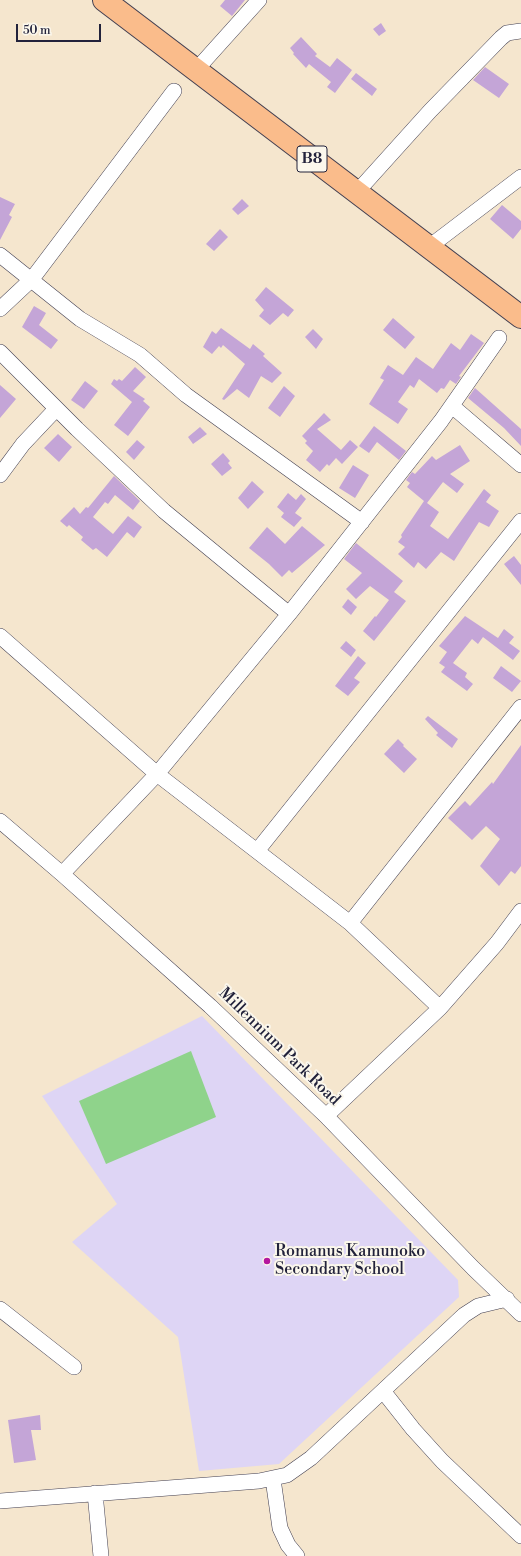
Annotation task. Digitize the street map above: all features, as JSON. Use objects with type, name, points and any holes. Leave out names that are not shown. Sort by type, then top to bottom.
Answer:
[{"type":"highway","name":"B8","points":[[104,0],[521,317]]},
{"type":"street","points":[[196,70],[259,0]]},
{"type":"street","points":[[356,193],[430,112],[501,38],[507,33],[521,31]]},
{"type":"street","points":[[0,309],[32,279],[174,90]]},
{"type":"street","points":[[428,247],[521,177]]},
{"type":"street","points":[[0,255],[32,279],[80,319],[140,355],[192,399],[362,522]]},
{"type":"street","points":[[62,874],[157,774],[289,614],[452,406],[499,338]]},
{"type":"street","points":[[0,352],[56,409],[164,511],[289,614]]},
{"type":"street","points":[[452,406],[521,465]]},
{"type":"street","points":[[0,475],[23,444],[56,409]]},
{"type":"street","points":[[257,852],[521,521]]},
{"type":"street","points":[[0,636],[157,774],[350,923],[440,1008]]},
{"type":"street","points":[[350,923],[521,707]]},
{"type":"street","name":"Millennium Park Road","points":[[0,821],[62,874],[210,1006],[326,1116],[473,1268],[521,1314]]},
{"type":"street","points":[[326,1116],[440,1008],[497,944],[521,911]]},
{"type":"street","points":[[0,1501],[273,1479],[287,1475],[300,1467],[464,1315],[478,1306],[507,1299]]},
{"type":"street","points":[[0,1308],[74,1367]]},
{"type":"street","points":[[383,1390],[442,1461],[521,1536]]},
{"type":"street","points":[[273,1479],[280,1528],[288,1546],[297,1556]]},
{"type":"street","points":[[95,1494],[101,1556]]},
{"type":"shaded area","name":"Romanus Kamunoko Secondary School","points":[[202,1016],[458,1280],[459,1297],[279,1464],[199,1471],[178,1337],[72,1242],[117,1204],[42,1096]]},
{"type":"green space","points":[[191,1051],[216,1117],[106,1164],[79,1101]]},
{"type":"building","points":[[225,0],[245,0],[232,16],[220,6]]},
{"type":"building","points":[[381,23],[386,31],[379,36],[373,29]]},
{"type":"building","points":[[301,37],[317,54],[315,56],[330,67],[337,58],[352,70],[335,93],[327,87],[331,82],[309,64],[306,68],[293,54],[294,53],[290,48]]},
{"type":"building","points":[[485,67],[509,84],[499,98],[473,80]]},
{"type":"building","points":[[356,73],[377,89],[372,96],[351,79]]},
{"type":"building","points":[[0,197],[15,204],[9,215],[12,217],[0,240]]},
{"type":"building","points":[[242,199],[249,206],[238,215],[232,209]]},
{"type":"building","points":[[502,205],[521,221],[521,229],[513,239],[490,219]]},
{"type":"building","points":[[220,229],[228,237],[214,251],[206,244]]},
{"type":"building","points":[[266,287],[294,310],[288,317],[283,313],[270,325],[259,316],[264,310],[255,300]]},
{"type":"building","points":[[34,306],[46,313],[39,325],[58,340],[51,349],[22,327]]},
{"type":"building","points":[[393,318],[415,337],[405,349],[383,330]]},
{"type":"building","points":[[221,328],[250,349],[253,344],[265,354],[263,356],[282,373],[272,383],[261,376],[249,398],[237,389],[224,400],[222,399],[245,364],[223,345],[221,348],[219,346],[212,354],[203,347],[212,331],[216,334]]},
{"type":"building","points":[[313,329],[323,339],[316,349],[305,337]]},
{"type":"building","points":[[471,334],[484,343],[459,376],[461,377],[456,384],[450,380],[444,389],[441,388],[437,393],[419,379],[414,388],[410,385],[398,402],[408,409],[398,424],[369,404],[384,380],[380,378],[388,365],[403,375],[416,357],[433,369],[451,343],[460,350]]},
{"type":"building","points":[[135,367],[146,377],[133,391],[145,399],[143,401],[150,407],[128,436],[114,425],[132,402],[111,384],[114,379],[117,381],[119,379],[122,381]]},
{"type":"building","points":[[85,381],[98,391],[84,409],[71,400]]},
{"type":"building","points":[[0,385],[16,399],[0,418]]},
{"type":"building","points":[[284,386],[295,396],[280,417],[268,408]]},
{"type":"building","points":[[475,388],[521,429],[521,446],[504,428],[468,398]]},
{"type":"building","points":[[324,413],[331,420],[317,429],[341,450],[350,440],[358,447],[342,464],[336,458],[329,466],[327,464],[320,472],[306,460],[313,451],[305,443],[307,441],[302,436]]},
{"type":"building","points":[[374,426],[406,451],[399,460],[377,442],[369,453],[359,446]]},
{"type":"building","points":[[200,427],[207,434],[193,444],[188,437]]},
{"type":"building","points":[[58,434],[72,447],[59,462],[44,448]]},
{"type":"building","points":[[137,440],[145,447],[134,460],[126,452]]},
{"type":"building","points":[[460,445],[470,461],[450,474],[464,484],[457,493],[443,482],[427,503],[439,512],[430,526],[448,539],[484,489],[491,495],[486,502],[499,511],[489,527],[479,522],[454,561],[441,552],[426,569],[418,562],[414,568],[398,554],[405,547],[398,542],[402,537],[401,535],[424,501],[407,487],[410,483],[406,480],[412,472],[415,474],[432,456],[436,460]]},
{"type":"building","points":[[223,453],[230,461],[228,463],[232,468],[222,476],[211,464]]},
{"type":"building","points":[[353,465],[369,475],[355,498],[339,488]]},
{"type":"building","points":[[114,476],[140,501],[133,510],[115,495],[108,504],[105,502],[93,517],[113,534],[128,516],[142,527],[134,538],[127,532],[107,557],[96,548],[93,550],[81,540],[83,537],[69,525],[67,527],[60,521],[74,507],[80,514],[86,507],[88,508]]},
{"type":"building","points":[[252,481],[264,492],[248,509],[238,498]]},
{"type":"building","points":[[288,493],[296,500],[301,494],[306,499],[295,513],[302,518],[294,527],[281,517],[284,513],[277,507]]},
{"type":"building","points":[[302,526],[325,545],[292,573],[289,570],[282,577],[249,548],[267,527],[285,544]]},
{"type":"building","points":[[356,543],[403,581],[394,592],[406,601],[374,641],[363,631],[389,600],[370,586],[356,599],[346,589],[362,573],[344,559]]},
{"type":"building","points":[[514,556],[521,565],[521,585],[504,564]]},
{"type":"building","points":[[348,599],[357,607],[351,615],[342,607]]},
{"type":"building","points":[[465,616],[498,638],[504,629],[514,637],[509,643],[520,651],[513,660],[483,637],[478,644],[472,639],[453,663],[467,673],[465,677],[473,684],[467,691],[441,672],[445,667],[439,663],[447,652],[439,646]]},
{"type":"building","points":[[346,641],[356,650],[351,657],[340,648]]},
{"type":"building","points":[[358,656],[366,663],[354,678],[360,682],[348,696],[335,686]]},
{"type":"building","points":[[501,666],[521,681],[512,692],[493,678]]},
{"type":"building","points":[[428,716],[458,739],[452,748],[436,735],[438,733],[425,719]]},
{"type":"building","points":[[398,739],[417,759],[404,773],[384,754]]},
{"type":"building","points":[[521,745],[521,866],[515,874],[511,871],[499,886],[480,866],[500,839],[486,826],[472,840],[448,818],[465,801],[470,806],[492,782],[493,784]]},
{"type":"building","points":[[40,1415],[41,1430],[31,1430],[36,1460],[14,1463],[8,1420]]},
{"type":"place","name":"Romanus Kamunoko Secondary School","points":[[267,1261]]}]
